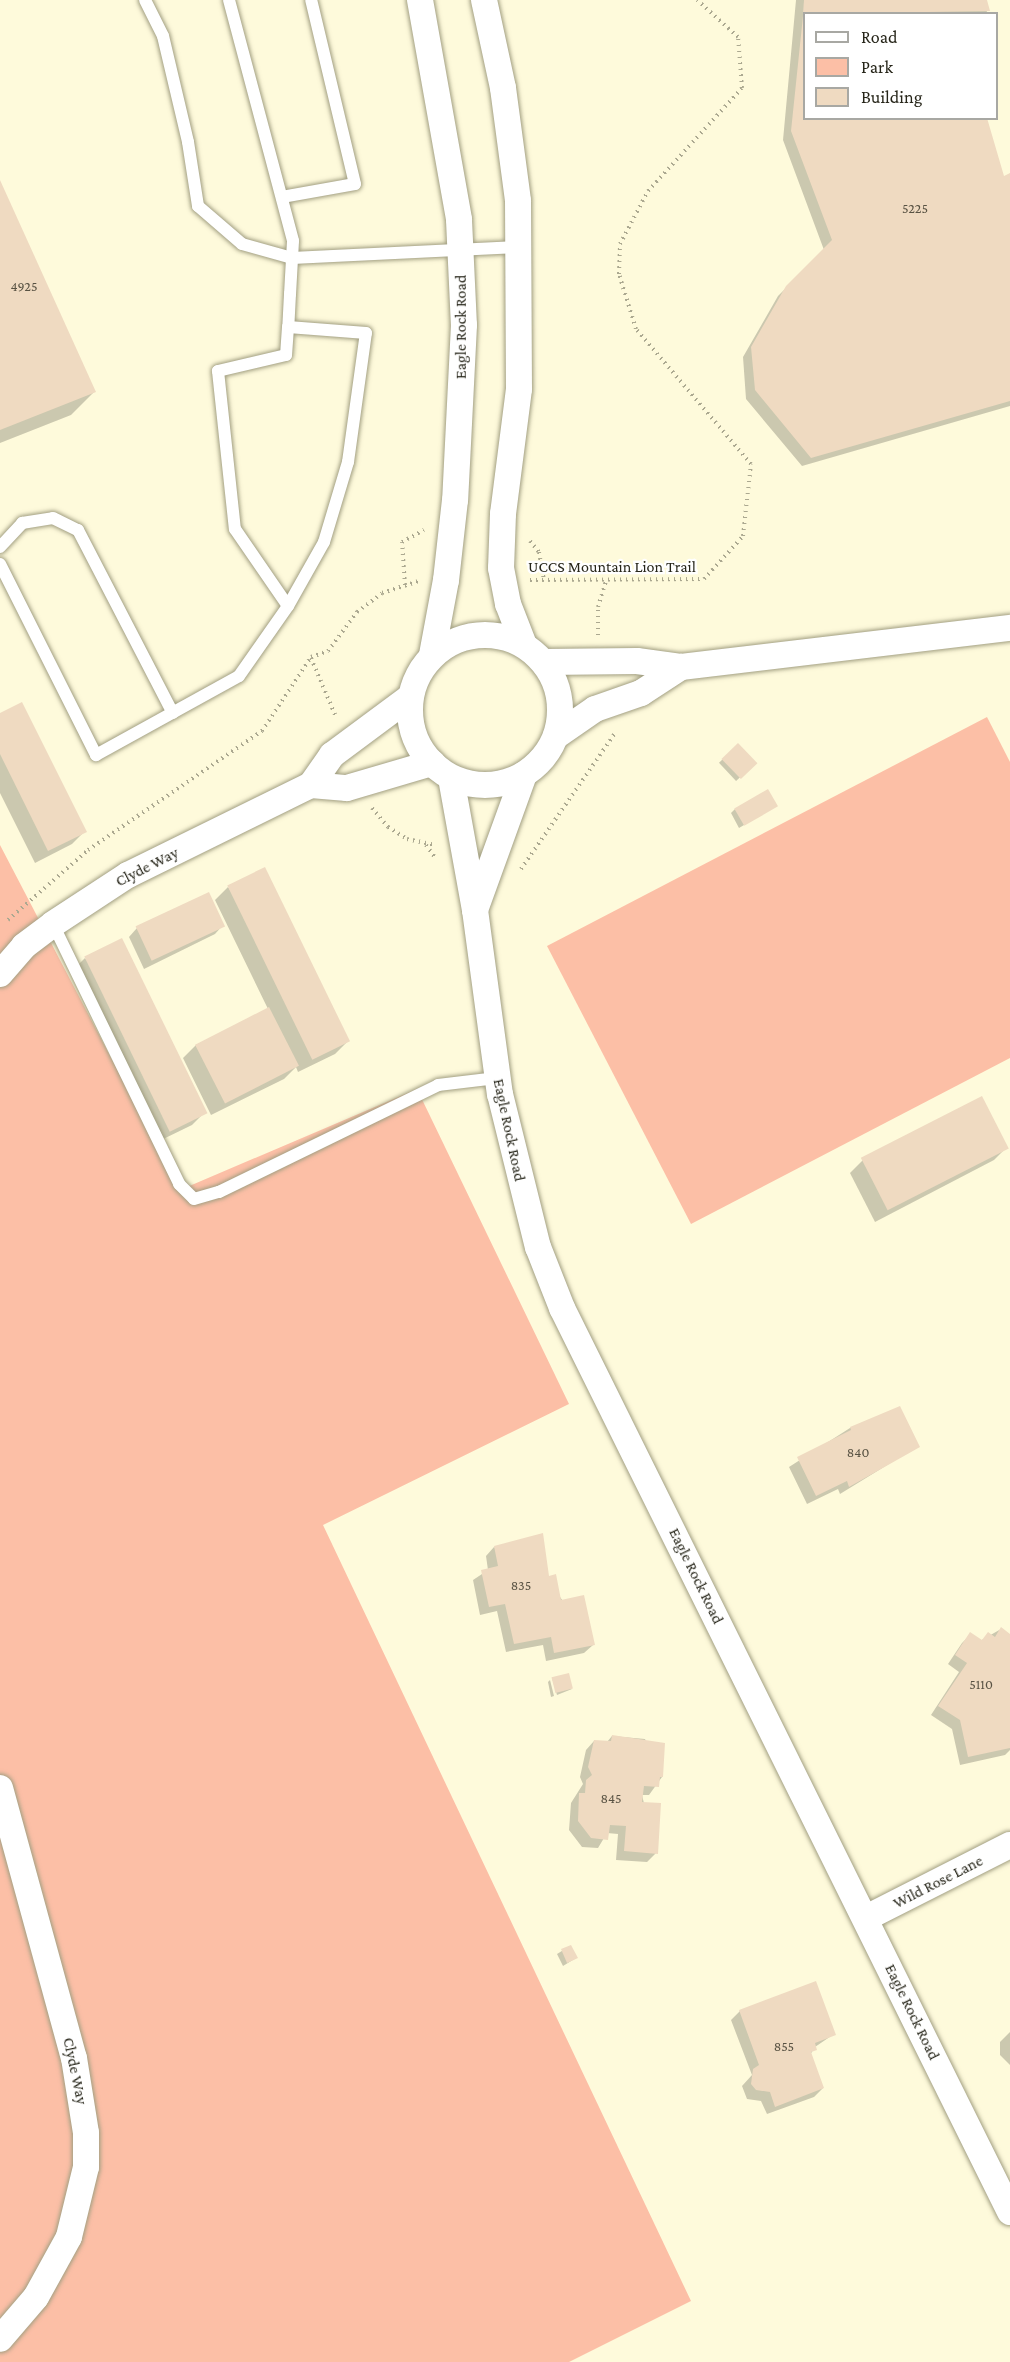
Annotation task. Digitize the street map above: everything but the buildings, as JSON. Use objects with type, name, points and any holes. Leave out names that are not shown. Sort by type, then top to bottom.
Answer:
[{"type":"street","name":"Eagle Rock Road","points":[[420,0],[440,99],[461,250],[464,325],[455,500],[446,580],[432,656]]},
{"type":"street","name":"Eagle Rock Road","points":[[484,0],[503,88],[518,201],[519,389],[503,514],[503,580],[508,604],[524,645]]},
{"type":"street","points":[[544,662],[637,661],[681,667],[1010,628]]},
{"type":"street","name":"Eagle Rock Road","points":[[474,634],[500,635],[524,645],[544,662],[557,685],[561,710],[556,736],[544,759],[524,775],[500,784],[474,785],[441,771],[417,744],[410,721],[410,697],[418,675],[432,656],[452,642],[474,634]]},
{"type":"street","points":[[556,736],[595,709],[640,693],[681,667]]},
{"type":"street","points":[[311,786],[332,755],[410,697]]},
{"type":"street","name":"Eagle Rock Road","points":[[441,771],[475,910],[497,1078],[519,1182],[562,1308],[1010,2212]]},
{"type":"street","points":[[311,786],[347,788],[441,771]]},
{"type":"street","name":"Eagle Rock Road","points":[[475,910],[524,775]]},
{"type":"street","name":"Clyde Way","points":[[0,974],[24,946],[53,924],[128,875],[311,786]]},
{"type":"street","name":"Clyde Way","points":[[0,1788],[74,2058],[86,2133],[86,2167],[69,2237],[36,2297],[0,2339]]},
{"type":"street","name":"Wild Rose Lane","points":[[866,1918],[1010,1845]]},
{"type":"lane","points":[[145,0],[163,36],[188,142],[198,206],[242,244],[292,258],[518,247]]},
{"type":"lane","points":[[229,0],[293,241],[286,355],[218,371],[236,529],[288,606]]},
{"type":"lane","points":[[282,198],[355,184],[311,0]]},
{"type":"lane","points":[[0,564],[96,755],[239,676],[288,606],[324,542],[348,462],[366,333],[288,327]]},
{"type":"lane","points":[[0,547],[22,523],[53,518],[78,530],[173,713]]},
{"type":"lane","points":[[53,924],[179,1184],[194,1199],[219,1192],[438,1084],[497,1078]]},
{"type":"path","name":"UCCS Mountain Lion Trail","points":[[503,580],[704,579],[743,536],[751,464],[636,329],[619,274],[621,244],[648,191],[742,88],[738,37],[697,0]]},
{"type":"path","points":[[402,542],[405,585]]},
{"type":"path","points":[[0,927],[88,850],[262,730],[310,657],[328,651],[357,612],[382,593],[423,580]]},
{"type":"path","points":[[597,662],[598,607],[606,580]]},
{"type":"path","points":[[310,657],[340,729]]},
{"type":"path","points":[[520,871],[617,730]]},
{"type":"path","points":[[369,804],[388,827],[407,839],[443,845]]},
{"type":"green space","points":[[987,717],[1010,762],[1010,1058],[691,1224],[547,946]]},
{"type":"green space","points":[[0,845],[180,1190],[417,1089],[569,1404],[323,1525],[691,2301],[569,2362],[0,2362]]}]
